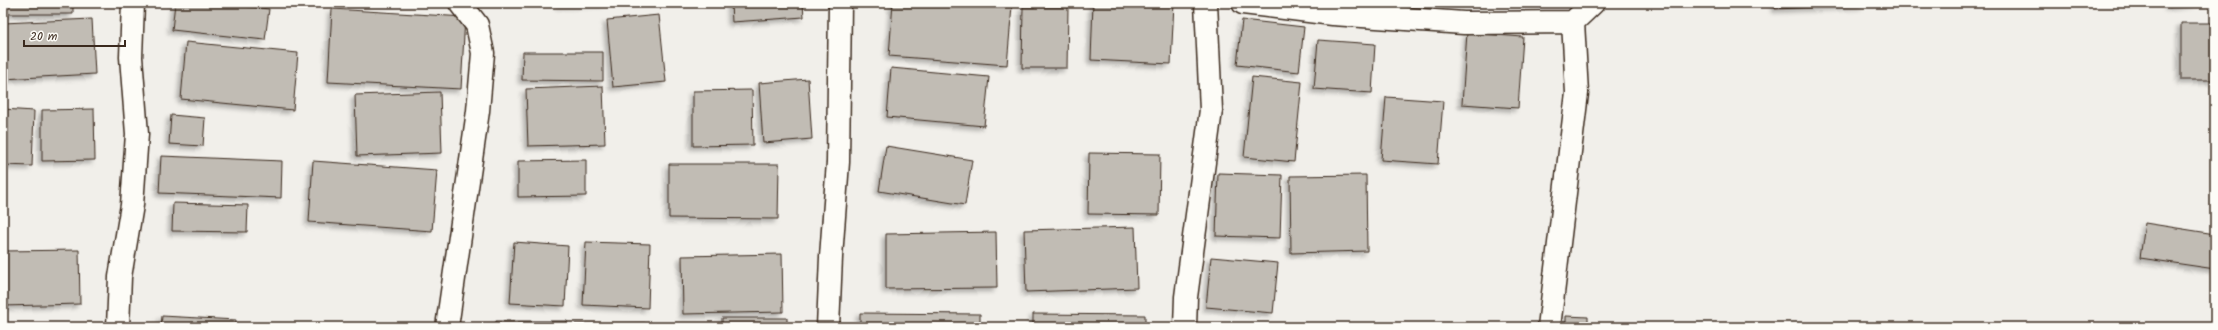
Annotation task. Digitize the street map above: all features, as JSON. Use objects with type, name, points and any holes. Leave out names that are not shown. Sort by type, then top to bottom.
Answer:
[{"type":"street","points":[[118,327],[120,277],[132,205],[137,134],[131,57],[134,3]]},
{"type":"street","points":[[447,327],[477,118],[483,53],[477,25],[460,3]]},
{"type":"street","points":[[828,327],[831,257],[838,162],[840,3]]},
{"type":"street","points":[[1185,327],[1186,297],[1210,110],[1206,3]]},
{"type":"street","points":[[1243,3],[1333,14],[1464,23],[1573,22],[1593,3]]},
{"type":"street","points":[[1550,327],[1577,93],[1573,22]]},
{"type":"building","points":[[3,3],[73,3],[73,14],[3,14]]},
{"type":"building","points":[[175,3],[215,3],[269,9],[265,40],[172,30]]},
{"type":"building","points":[[559,3],[606,3],[559,5]]},
{"type":"building","points":[[731,3],[803,3],[804,17],[732,22]]},
{"type":"building","points":[[893,3],[976,3],[1012,6],[1007,65],[889,56]]},
{"type":"building","points":[[1093,3],[1174,3],[1171,64],[1091,60]]},
{"type":"building","points":[[1775,3],[1864,3],[1864,5],[1775,9]]},
{"type":"building","points":[[2168,3],[2197,3],[2169,7]]},
{"type":"building","points":[[1023,7],[1068,7],[1067,68],[1022,68]]},
{"type":"building","points":[[332,9],[465,17],[461,89],[328,82]]},
{"type":"building","points":[[659,15],[666,82],[613,87],[607,20]]},
{"type":"building","points":[[92,19],[95,74],[3,79],[3,23]]},
{"type":"building","points":[[1242,20],[1304,27],[1299,72],[1237,65]]},
{"type":"building","points":[[2181,23],[2215,23],[2215,80],[2181,80]]},
{"type":"building","points":[[1467,33],[1523,37],[1518,108],[1462,104]]},
{"type":"building","points":[[1318,40],[1375,44],[1372,93],[1314,89]]},
{"type":"building","points":[[186,42],[298,53],[293,110],[181,99]]},
{"type":"building","points":[[523,52],[603,52],[603,81],[522,80]]},
{"type":"building","points":[[891,68],[989,77],[984,126],[887,117]]},
{"type":"building","points":[[1252,77],[1302,82],[1294,162],[1244,157]]},
{"type":"building","points":[[808,79],[812,139],[763,143],[759,83]]},
{"type":"building","points":[[603,86],[605,144],[528,146],[526,89]]},
{"type":"building","points":[[752,90],[753,145],[693,146],[693,91]]},
{"type":"building","points":[[440,92],[442,153],[357,156],[355,95]]},
{"type":"building","points":[[1386,97],[1443,101],[1438,164],[1381,160]]},
{"type":"building","points":[[3,109],[34,111],[32,166],[3,165]]},
{"type":"building","points":[[94,109],[95,160],[42,161],[42,110]]},
{"type":"building","points":[[171,115],[205,118],[203,146],[169,144]]},
{"type":"building","points":[[886,146],[972,160],[965,205],[879,191]]},
{"type":"building","points":[[1089,153],[1160,154],[1159,215],[1088,214]]},
{"type":"building","points":[[161,156],[282,161],[281,198],[159,193]]},
{"type":"building","points":[[586,160],[586,196],[518,197],[518,161]]},
{"type":"building","points":[[313,161],[437,170],[432,231],[309,222]]},
{"type":"building","points":[[669,164],[779,164],[778,219],[669,218]]},
{"type":"building","points":[[1218,173],[1282,175],[1280,238],[1216,236]]},
{"type":"building","points":[[1366,175],[1367,251],[1291,253],[1290,176]]},
{"type":"building","points":[[173,203],[248,205],[247,232],[172,231]]},
{"type":"building","points":[[2145,223],[2215,234],[2215,269],[2140,258]]},
{"type":"building","points":[[1135,227],[1137,288],[1026,292],[1024,230]]},
{"type":"building","points":[[996,232],[997,288],[886,289],[886,234]]},
{"type":"building","points":[[514,242],[568,246],[565,306],[510,303]]},
{"type":"building","points":[[586,242],[650,244],[648,308],[583,305]]},
{"type":"building","points":[[79,250],[80,304],[3,306],[3,251]]},
{"type":"building","points":[[782,254],[783,312],[683,314],[682,256]]},
{"type":"building","points":[[1211,257],[1278,263],[1273,313],[1206,307]]},
{"type":"building","points":[[860,313],[980,314],[980,327],[860,327]]},
{"type":"building","points":[[1033,314],[1145,315],[1145,327],[1033,327]]},
{"type":"building","points":[[162,316],[236,320],[236,327],[161,327]]},
{"type":"building","points":[[1566,316],[1588,317],[1588,327],[1566,327]]},
{"type":"building","points":[[722,318],[787,318],[787,327],[722,327]]},
{"type":"building","points":[[496,321],[567,321],[567,327],[496,327]]},
{"type":"building","points":[[645,323],[645,327],[575,327],[575,324]]}]
